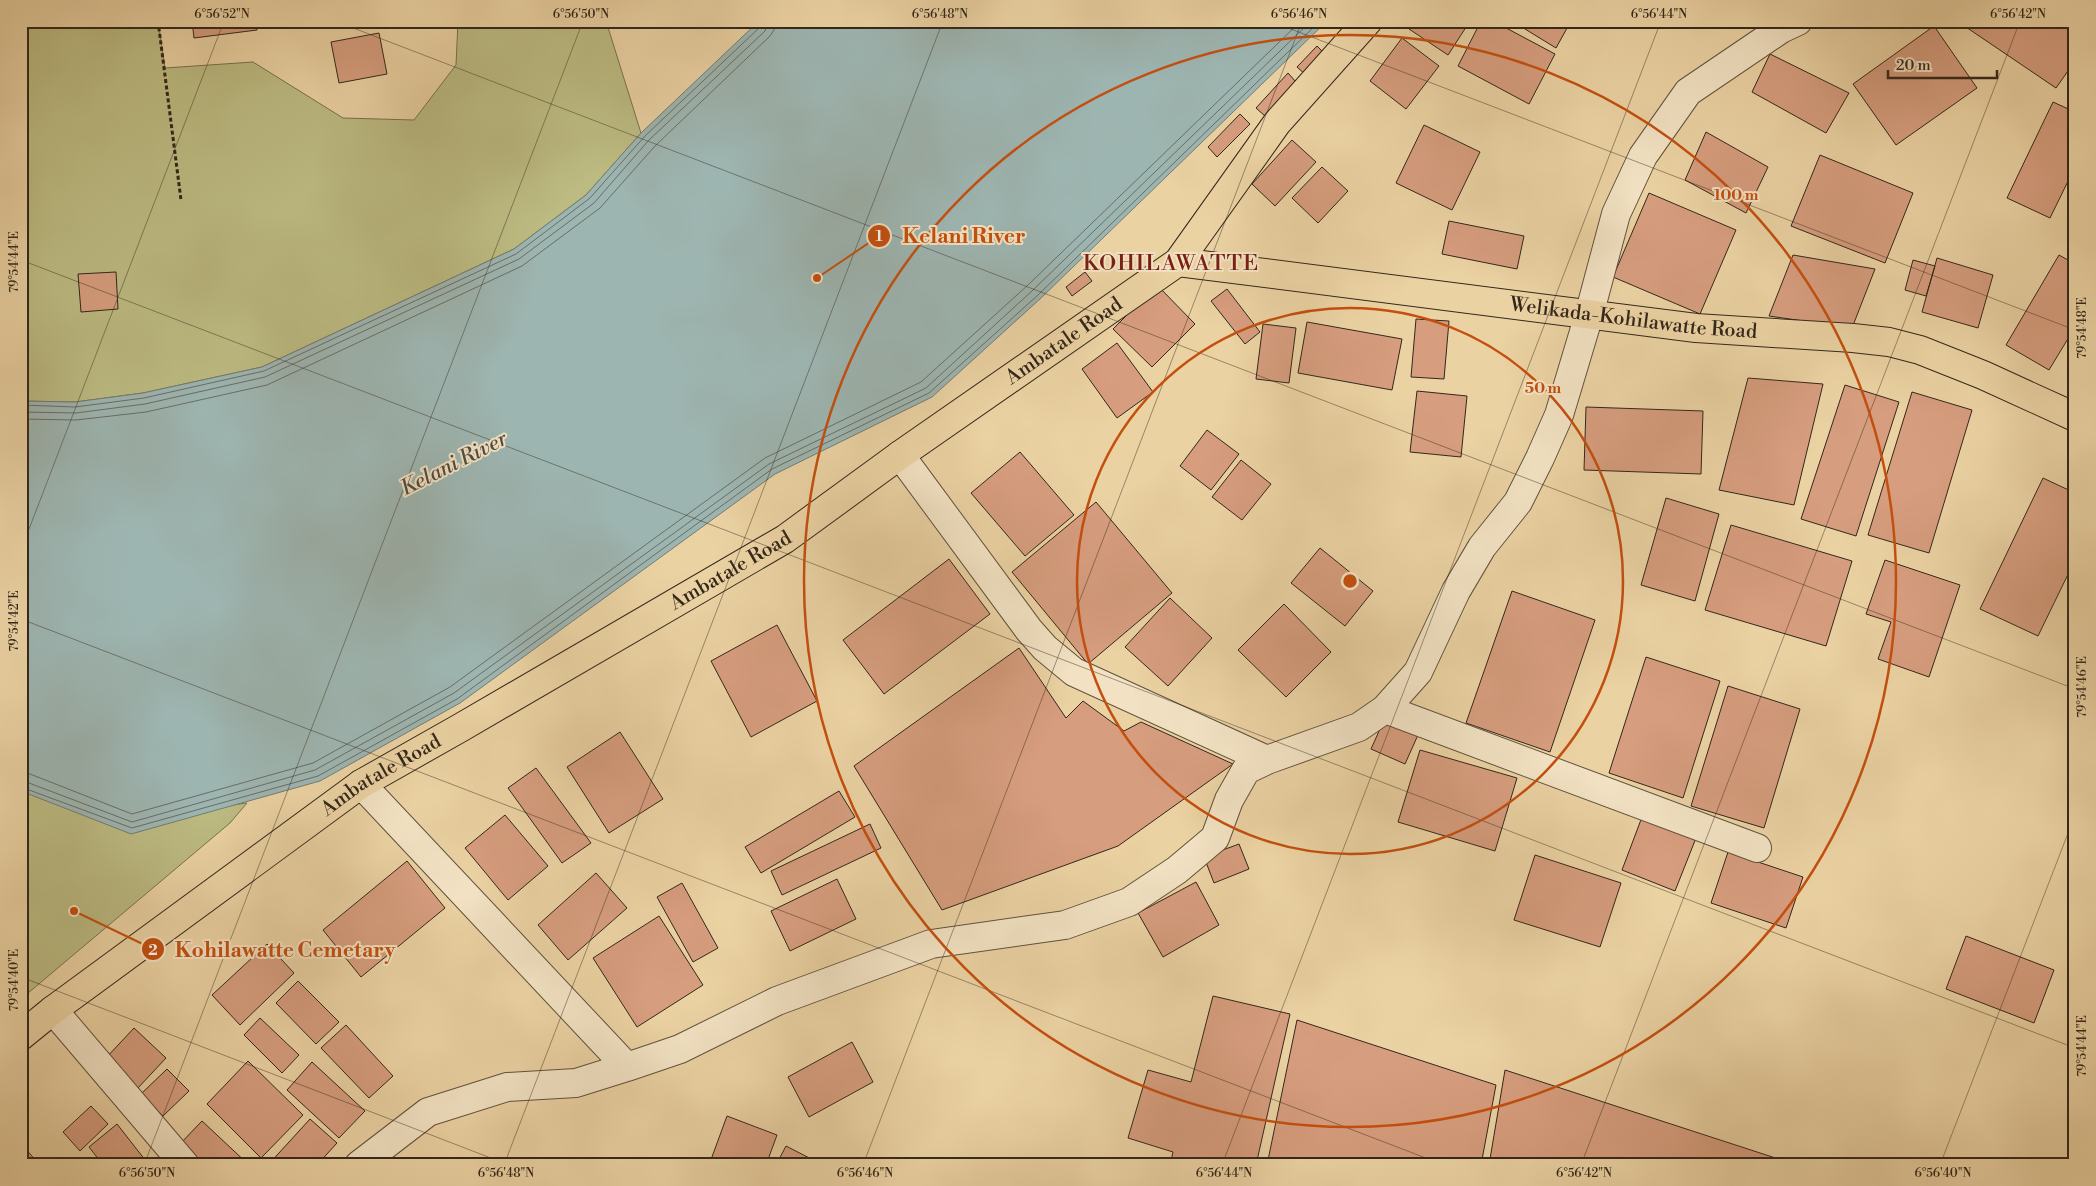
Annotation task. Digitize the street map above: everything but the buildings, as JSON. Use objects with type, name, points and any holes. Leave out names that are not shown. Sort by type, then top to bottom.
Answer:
[{"type":"main road","name":"Ambatale Road","points":[[21,1036],[53,1010],[361,784],[785,539],[900,455],[1178,262],[1276,123],[1368,21]]},
{"type":"main road","name":"Welikada-Kohilawatte Road","points":[[1178,262],[1696,328],[1844,337],[1889,342],[1920,350],[1984,375],[2075,417]]},
{"type":"street","points":[[359,1165],[428,1112],[507,1087],[576,1082],[628,1068],[680,1049],[777,1001],[931,944],[1065,925],[1129,902],[1177,870],[1215,838],[1229,800],[1246,770],[1267,760],[1359,727],[1385,709],[1418,672],[1456,591],[1478,554],[1518,502],[1559,415],[1589,315],[1616,214],[1643,156],[1688,92],[1781,29],[1798,21]]},
{"type":"street","points":[[900,455],[1029,630],[1045,648],[1074,672],[1267,760]]},
{"type":"street","points":[[1385,709],[1757,848]]},
{"type":"street","points":[[361,784],[628,1068]]},
{"type":"street","points":[[53,1010],[184,1165]]},
{"type":"path","points":[[158,21],[181,200]]},
{"type":"shaded area","points":[[21,21],[158,21],[165,68],[253,62],[343,118],[414,120],[456,65],[458,21],[606,21],[641,133],[586,195],[514,249],[262,367],[143,393],[75,402],[21,401]]},
{"type":"shaded area","points":[[21,780],[127,819],[247,803],[230,823],[21,999]]},
{"type":"water","points":[[759,21],[1327,21],[1041,298],[932,397],[775,474],[460,703],[320,781],[131,834],[21,791],[21,401],[75,402],[143,393],[262,367],[514,249],[586,195],[641,133]]},
{"type":"place","name":"Kelani River","points":[[817,278]]},
{"type":"place","name":"Kohilawatte Cemetary","points":[[74,911]]},
{"type":"district","name":"KOHILAWATTE","points":[[1171,263]]}]
